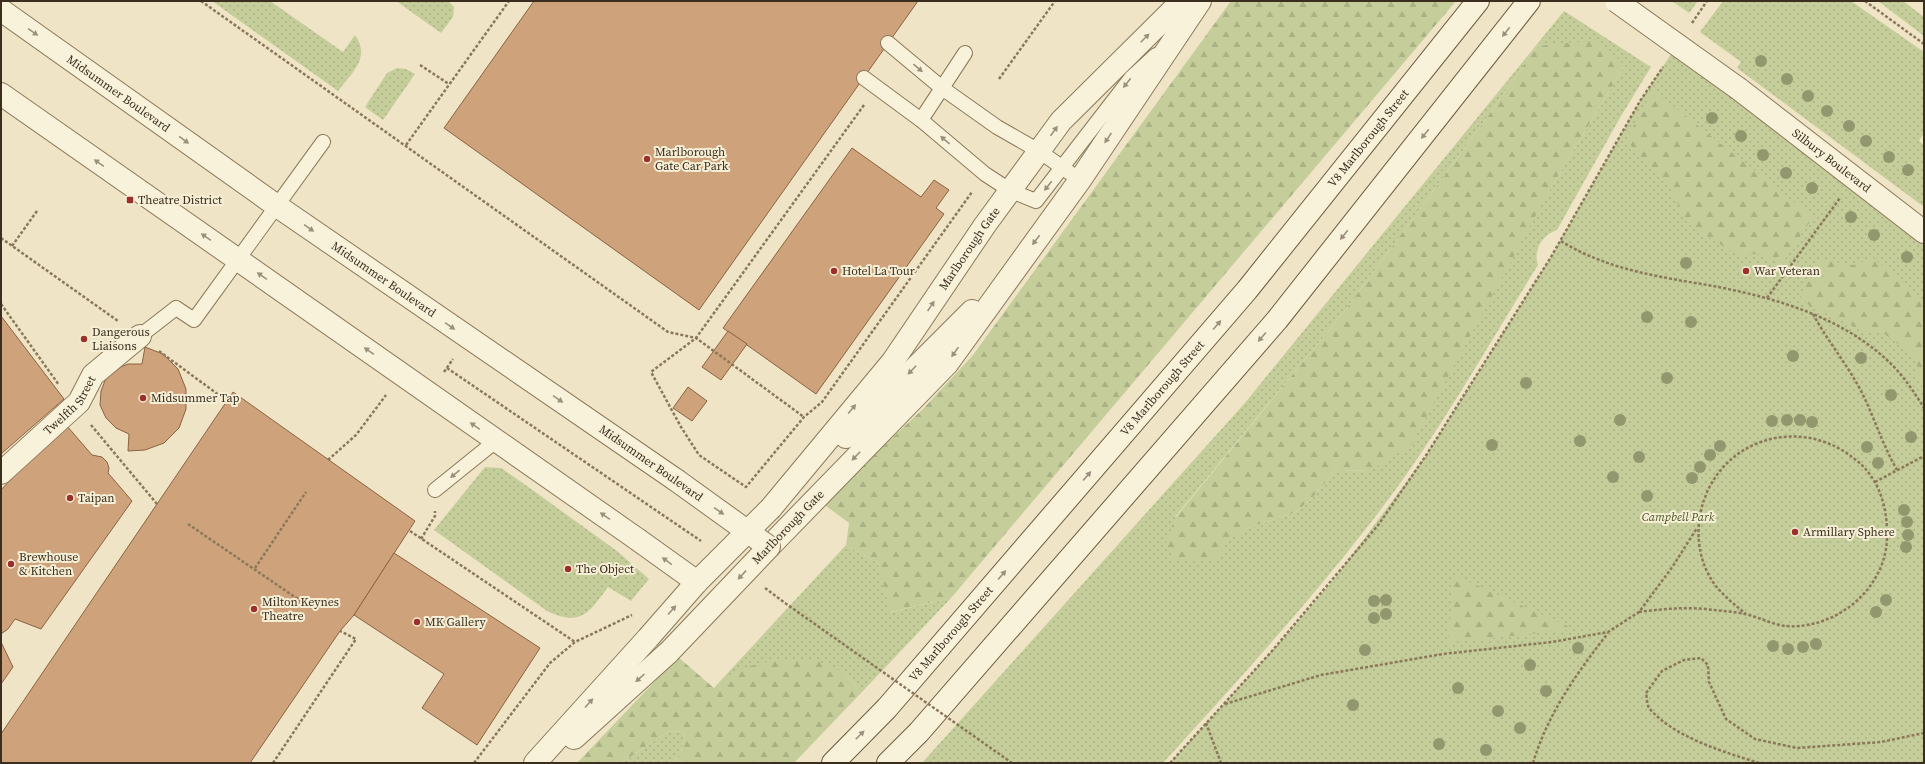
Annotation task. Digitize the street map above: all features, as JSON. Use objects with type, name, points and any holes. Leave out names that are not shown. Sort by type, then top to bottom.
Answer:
[{"type":"street","name":"Marlborough Gate","points":[[547,763],[669,652],[768,547],[800,491],[893,361],[985,226],[1061,121],[1182,1]]},
{"type":"street","name":"Marlborough Gate","points":[[535,763],[697,582],[771,508],[800,491],[947,364],[1080,180],[1200,1]]},
{"type":"street","name":"V8 Marlborough Street","points":[[833,763],[887,708],[1247,290],[1478,1]]},
{"type":"street","points":[[888,763],[924,726],[1277,320],[1530,1]]},
{"type":"street","name":"Silbury Boulevard","points":[[1616,1],[1739,89],[1924,232]]},
{"type":"street","name":"Midsummer Boulevard","points":[[1,10],[276,206],[468,339],[676,480],[768,547]]},
{"type":"street","points":[[1,94],[697,582]]},
{"type":"street","name":"Twelfth Street","points":[[1,473],[79,402],[93,374],[140,336]]},
{"type":"lane","points":[[864,78],[921,120],[985,174],[1011,192],[1036,201],[1131,78],[1176,37]]},
{"type":"lane","points":[[888,43],[942,88],[997,127],[1039,151],[1080,180]]},
{"type":"lane","points":[[921,120],[965,53]]},
{"type":"lane","points":[[238,259],[323,142]]},
{"type":"lane","name":"Twelfth Street","points":[[140,336],[176,308],[194,320],[238,259]]},
{"type":"lane","points":[[435,490],[496,440]]},
{"type":"path","points":[[201,1],[668,332],[696,338],[804,417]]},
{"type":"path","points":[[406,145],[509,1]]},
{"type":"path","points":[[999,79],[1055,1]]},
{"type":"path","points":[[1690,26],[1707,1]]},
{"type":"path","points":[[1865,1],[1924,44]]},
{"type":"path","points":[[1170,763],[1272,651],[1379,524],[1425,457],[1561,241],[1640,101],[1665,64]]},
{"type":"path","points":[[420,65],[449,84]]},
{"type":"path","points":[[877,87],[696,338],[651,372],[681,427],[699,455],[746,487],[804,417],[822,402],[985,174]]},
{"type":"path","points":[[1767,298],[1855,178]]},
{"type":"path","points":[[12,246],[37,211]]},
{"type":"path","points":[[1,238],[140,336],[227,401]]},
{"type":"path","points":[[1561,241],[1580,254],[1597,261],[1665,278],[1767,298],[1813,314],[1855,336],[1878,352],[1904,378],[1924,408]]},
{"type":"path","points":[[1813,314],[1825,336],[1860,389],[1896,470]]},
{"type":"path","points":[[429,393],[468,339]]},
{"type":"path","points":[[447,368],[703,542]]},
{"type":"path","points":[[328,460],[356,435],[402,374]]},
{"type":"path","points":[[1639,612],[1662,609],[1704,609],[1746,614],[1772,624],[1801,626],[1816,623],[1840,614],[1858,600],[1875,578],[1886,553],[1888,528],[1884,502],[1874,482],[1861,464],[1852,456],[1821,440],[1797,436],[1770,439],[1747,448],[1725,464],[1716,475],[1704,495],[1698,527],[1700,552],[1707,572],[1719,590],[1746,614]]},
{"type":"path","points":[[1874,482],[1924,456]]},
{"type":"path","points":[[420,539],[435,516],[435,490]]},
{"type":"path","points":[[254,568],[306,492]]},
{"type":"path","points":[[188,524],[311,608]]},
{"type":"path","points":[[1533,763],[1540,740],[1559,701],[1577,673],[1608,632],[1639,612],[1673,566],[1698,527]]},
{"type":"path","points":[[410,531],[575,642]]},
{"type":"path","points":[[759,584],[1012,763]]},
{"type":"path","points":[[474,763],[550,663],[575,642],[604,627],[636,614]]},
{"type":"path","points":[[273,763],[356,639],[340,631]]},
{"type":"path","points":[[1224,704],[1321,676],[1443,654],[1552,642],[1608,632]]},
{"type":"path","points":[[1759,763],[1704,745],[1665,722],[1648,707],[1646,693],[1662,670],[1684,660],[1701,658],[1708,665],[1709,682],[1726,719],[1755,739],[1797,748],[1881,742],[1924,733]]},
{"type":"path","points":[[1206,723],[1221,763]]},
{"type":"green space","points":[[212,1],[270,1],[343,52],[355,35],[361,50],[358,64],[338,91]]},
{"type":"green space","points":[[396,1],[448,1],[454,7],[453,17],[441,33]]},
{"type":"green space","points":[[1231,1],[1456,1],[951,598],[890,612],[878,563],[846,545],[849,523],[822,503],[923,409],[973,355]]},
{"type":"green space","points":[[1672,1],[1698,1],[1689,13]]},
{"type":"green space","points":[[1723,1],[1851,1],[1924,52],[1924,133],[1919,141],[1924,145],[1924,207],[1737,68],[1741,62],[1700,32]]},
{"type":"green space","points":[[1878,1],[1903,1],[1924,17],[1924,36]]},
{"type":"green space","points":[[1564,11],[1651,67],[1621,116],[1557,230],[1547,235],[1540,244],[1537,254],[1538,265],[1417,460],[1372,521],[1322,583],[1244,674],[1163,763],[922,763],[1244,404]],"holes":[[[1567,44],[1625,65],[1549,191],[1370,471],[1336,470],[1313,497],[1296,512],[1248,528],[1227,541],[1175,517],[1343,313],[1481,126],[1537,46]]]},
{"type":"green space","points":[[1598,40],[1625,65],[1549,191],[1411,445],[1370,471],[1336,470],[1313,497],[1296,512],[1248,528],[1228,541],[1217,559],[1196,562],[1174,560],[1166,542],[1175,518],[1343,313],[1481,126],[1537,46]]},
{"type":"green space","name":"Campbell Park","points":[[1677,45],[1924,232],[1924,763],[1170,763],[1272,651],[1331,583],[1425,457],[1551,257],[1640,101]]},
{"type":"green space","points":[[397,68],[406,69],[415,74],[383,120],[365,107],[387,73]]},
{"type":"green space","points":[[1653,90],[1813,217],[1781,265],[1762,254],[1737,255],[1688,224],[1671,190],[1626,140]]},
{"type":"green space","points":[[1873,258],[1924,301],[1924,390],[1918,379],[1917,365],[1911,354],[1896,342],[1884,334],[1857,329],[1832,315],[1811,307],[1800,297],[1816,259],[1854,265]]},
{"type":"green space","points":[[485,467],[501,468],[617,551],[649,579],[631,601],[608,587],[595,604],[583,615],[568,618],[547,611],[434,530]]},
{"type":"green space","points":[[846,545],[878,563],[891,612],[951,598],[861,693],[845,673],[723,678]]},
{"type":"green space","points":[[1454,575],[1574,629],[1448,643]]},
{"type":"green space","points":[[678,657],[714,688],[723,678],[747,667],[779,659],[818,661],[845,673],[861,693],[794,763],[672,763],[681,753],[685,732],[669,731],[621,763],[577,763]]},
{"type":"green space","points":[[669,731],[685,732],[681,753],[672,763],[621,763]]},
{"type":"building","name":"Marlborough Gate Car Park","points":[[534,1],[918,1],[699,310],[444,128]]},
{"type":"building","name":"Hotel La Tour","points":[[852,148],[921,197],[934,180],[949,190],[936,208],[944,214],[816,394],[723,328]]},
{"type":"building","points":[[1,316],[64,399],[1,454]]},
{"type":"building","points":[[728,331],[747,344],[721,380],[702,367]]},
{"type":"building","name":"Midsummer Tap","points":[[145,347],[163,354],[178,369],[186,389],[186,409],[179,428],[164,443],[145,450],[128,451],[129,434],[116,428],[106,418],[100,405],[101,391],[106,378],[116,369],[128,364],[142,364]]},
{"type":"building","points":[[688,387],[707,401],[692,421],[673,408]]},
{"type":"building","points":[[233,392],[415,521],[354,615],[340,631],[250,763],[1,763],[1,734]]},
{"type":"building","points":[[67,426],[92,455],[102,457],[107,462],[109,468],[108,473],[132,501],[41,629],[15,619],[8,629],[1,634],[1,490],[24,465]]},
{"type":"building","points":[[394,553],[540,648],[477,745],[422,708],[444,674],[354,615]]},
{"type":"building","points":[[1,642],[13,667],[1,684]]},
{"type":"place","name":"Marlborough Gate Car Park","points":[[647,159]]},
{"type":"place","name":"Theatre District","points":[[130,200]]},
{"type":"place","name":"Hotel La Tour","points":[[834,271]]},
{"type":"place","name":"War Veteran","points":[[1746,271]]},
{"type":"place","name":"Dangerous Liaisons","points":[[84,339]]},
{"type":"place","name":"Midsummer Tap","points":[[143,398]]},
{"type":"place","name":"Taipan","points":[[70,498]]},
{"type":"place","name":"Armillary Sphere","points":[[1795,532]]},
{"type":"place","name":"Brewhouse & Kitchen","points":[[11,564]]},
{"type":"place","name":"The Object","points":[[568,569]]},
{"type":"place","name":"Milton Keynes Theatre","points":[[254,609]]},
{"type":"place","name":"MK Gallery","points":[[417,622]]}]
